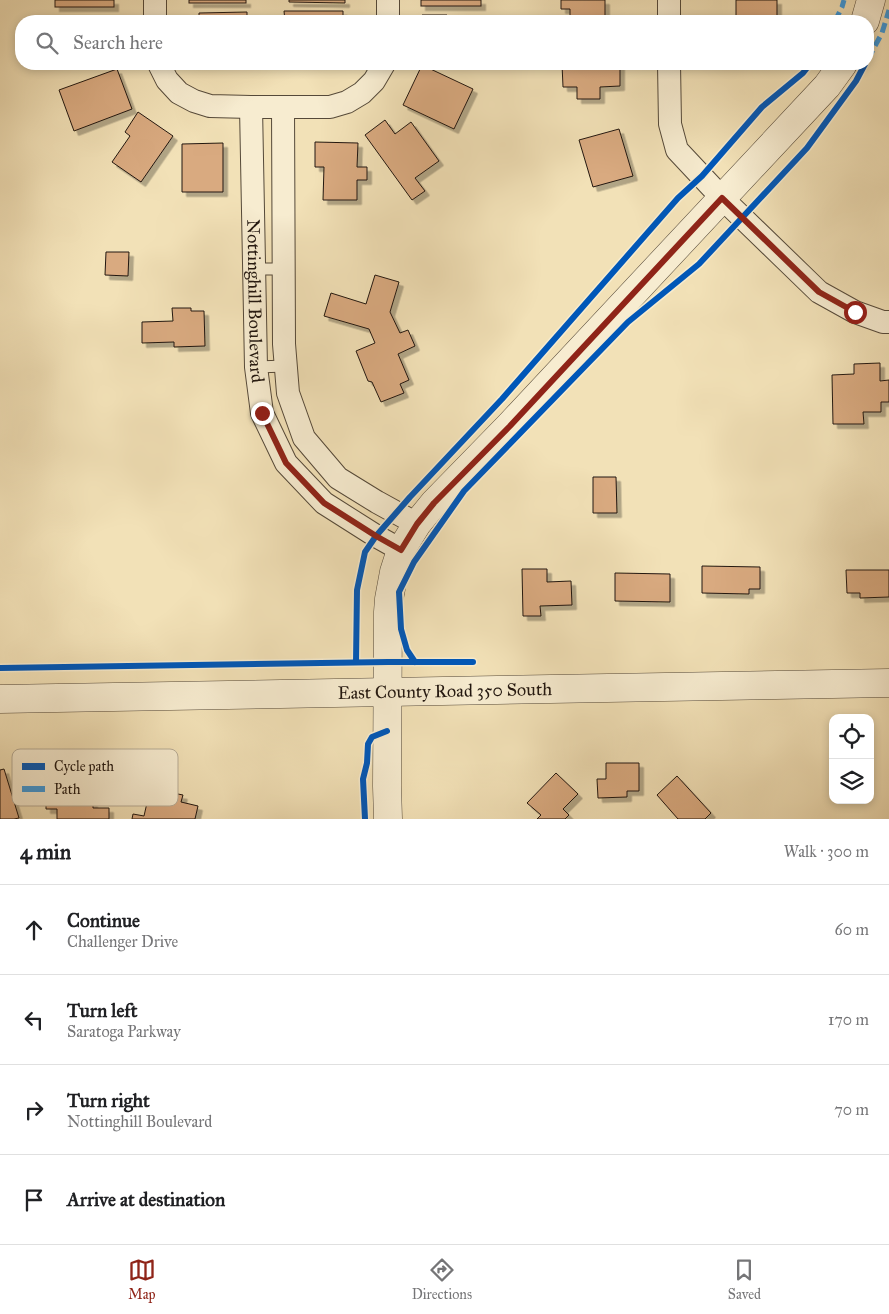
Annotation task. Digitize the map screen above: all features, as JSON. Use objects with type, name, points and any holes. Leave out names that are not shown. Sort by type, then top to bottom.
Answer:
[{"type":"street","points":[[155,0],[155,15]]},
{"type":"street","points":[[388,0],[388,15]]},
{"type":"street","points":[[668,0],[669,15]]},
{"type":"street","points":[[867,15],[871,0]]},
{"type":"street","points":[[162,70],[179,93],[194,101],[210,106],[251,108],[330,106],[347,102],[362,93],[374,81],[380,70]]},
{"type":"street","points":[[669,70],[670,124],[677,150],[722,198],[819,292],[855,312],[883,322],[889,322]]},
{"type":"street","points":[[388,819],[389,599],[394,572],[401,550],[417,524],[434,503],[510,426],[826,86],[838,70]]},
{"type":"street","name":"Nottinghill Boulevard","points":[[283,107],[284,344],[288,392],[304,438],[338,478],[417,524]]},
{"type":"street","name":"Nottinghill Boulevard","points":[[251,108],[256,367],[262,413],[286,463],[324,503],[401,550]]},
{"type":"street","name":"East County Road 350 South","points":[[0,699],[889,683]]},
{"type":"lane","points":[[254,269],[284,269]]},
{"type":"lane","points":[[256,367],[286,366]]},
{"type":"building","points":[[55,0],[114,0],[114,7],[55,7]]},
{"type":"building","points":[[189,0],[246,0],[246,3],[189,3]]},
{"type":"building","points":[[289,0],[345,0],[345,3],[289,2]]},
{"type":"building","points":[[421,0],[481,0],[481,6],[421,6]]},
{"type":"building","points":[[561,0],[605,0],[605,15],[570,15],[570,9],[561,9]]},
{"type":"building","points":[[736,0],[777,0],[777,15],[736,15]]},
{"type":"building","points":[[284,11],[343,11],[343,15],[284,15]]},
{"type":"building","points":[[247,12],[247,15],[199,15],[199,13]]},
{"type":"building","points":[[117,70],[132,109],[74,131],[59,90]]},
{"type":"building","points":[[420,70],[433,70],[473,89],[454,129],[403,105]]},
{"type":"building","points":[[562,70],[620,70],[620,86],[600,87],[600,99],[577,99],[577,87],[563,87]]},
{"type":"building","points":[[138,112],[173,136],[141,182],[112,162],[130,136],[125,132]]},
{"type":"building","points":[[385,120],[395,134],[411,122],[439,161],[415,178],[425,191],[412,200],[365,135]]},
{"type":"building","points":[[619,129],[633,176],[593,187],[579,140]]},
{"type":"building","points":[[315,142],[358,143],[357,167],[367,167],[367,180],[357,180],[357,200],[323,200],[324,167],[315,167]]},
{"type":"building","points":[[223,143],[223,192],[182,192],[182,144]]},
{"type":"building","points":[[106,252],[129,252],[128,276],[105,275]]},
{"type":"building","points":[[375,275],[399,282],[390,312],[400,333],[408,330],[415,346],[398,354],[409,380],[400,384],[404,393],[381,402],[372,382],[368,381],[356,351],[375,343],[369,329],[324,316],[331,293],[366,304]]},
{"type":"building","points":[[172,308],[191,308],[191,311],[204,311],[205,346],[174,347],[174,342],[142,343],[142,322],[173,321]]},
{"type":"building","points":[[880,363],[880,381],[889,380],[889,402],[881,402],[881,412],[863,412],[864,424],[833,424],[832,375],[854,374],[854,364]]},
{"type":"building","points":[[593,477],[616,477],[617,513],[593,513]]},
{"type":"building","points":[[702,566],[760,567],[760,589],[749,589],[749,594],[702,593]]},
{"type":"building","points":[[522,569],[547,569],[547,582],[571,581],[572,605],[540,606],[541,616],[523,616]]},
{"type":"building","points":[[846,570],[889,570],[889,597],[860,598],[860,593],[847,593]]},
{"type":"building","points":[[615,573],[670,574],[670,602],[615,601]]},
{"type":"building","points":[[606,763],[639,763],[639,791],[627,791],[627,797],[598,798],[597,779],[606,779]]},
{"type":"building","points":[[4,769],[12,795],[12,806],[15,806],[19,818],[0,819],[0,770]]},
{"type":"building","points":[[556,773],[578,794],[563,809],[569,815],[565,819],[537,819],[541,815],[527,803]]},
{"type":"building","points":[[677,776],[711,813],[705,819],[678,819],[657,795]]},
{"type":"building","points":[[178,794],[183,795],[181,802],[198,806],[195,819],[132,819],[133,814],[144,816],[146,806],[178,806]]},
{"type":"building","points":[[46,806],[109,808],[109,819],[57,819],[57,809],[46,809]]},
{"type":"marked path","points":[[838,15],[844,0]]},
{"type":"marked path","points":[[874,48],[882,33],[889,10]]},
{"type":"cycle path","points":[[356,662],[357,590],[365,552],[376,536],[502,399],[678,198],[702,176],[762,107],[805,70]]},
{"type":"cycle path","points":[[415,662],[407,650],[401,629],[399,592],[414,562],[464,491],[628,322],[699,264],[807,148],[856,81],[862,70]]},
{"type":"cycle path","points":[[0,668],[473,662]]},
{"type":"cycle path","points":[[365,819],[363,779],[367,763],[368,744],[372,737],[387,731]]},
{"type":"route","points":[[262,413],[286,463],[324,503],[401,550],[417,524],[434,503],[510,426],[722,198],[819,292],[855,312]]}]
